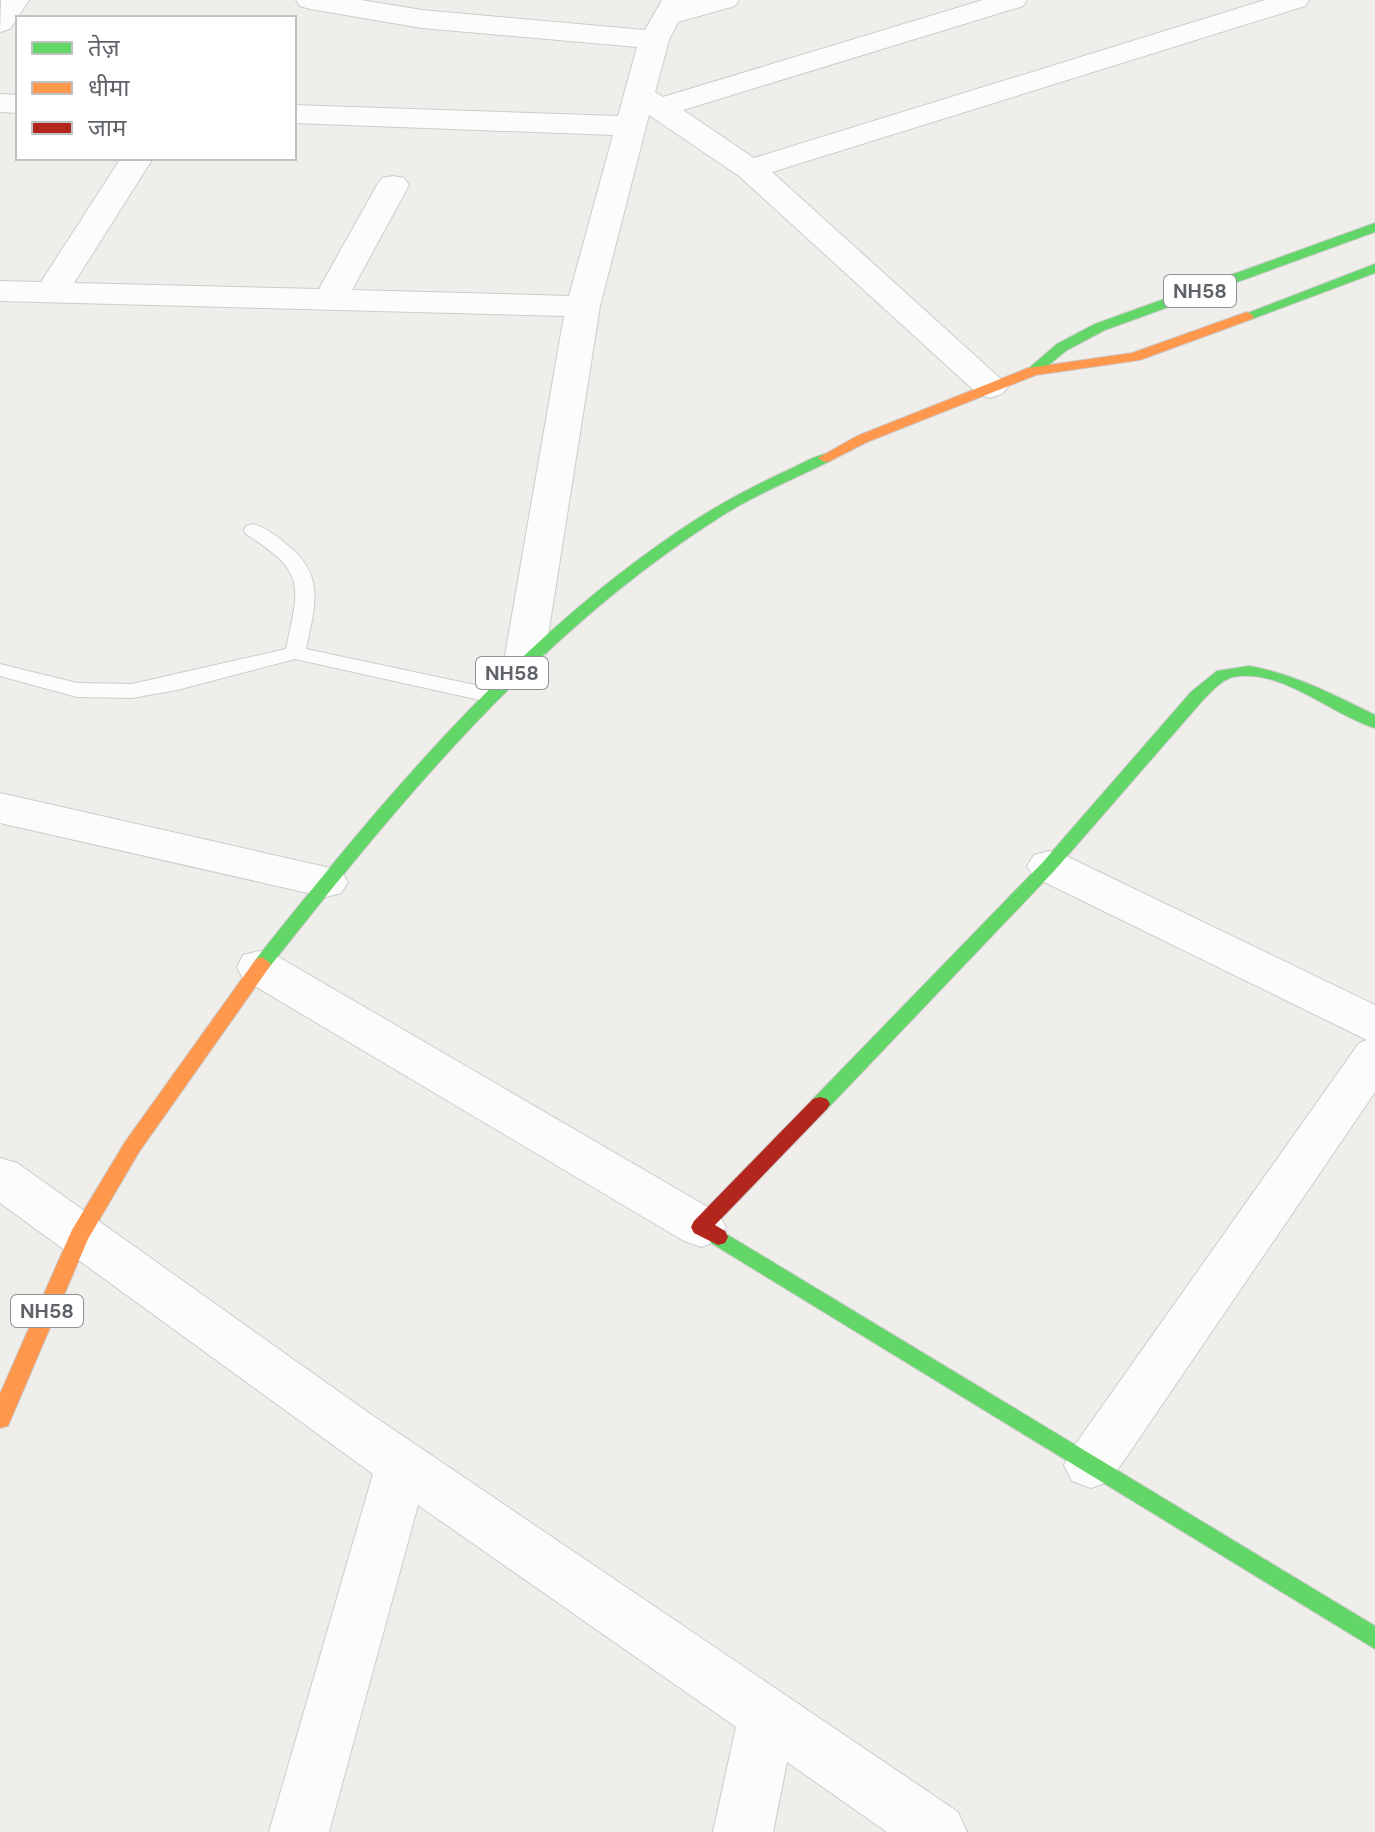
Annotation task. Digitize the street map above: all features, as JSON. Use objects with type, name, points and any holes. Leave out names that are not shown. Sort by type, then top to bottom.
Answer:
[{"type":"main road","name":"NH58","points":[[1033,371],[1062,347],[1100,327],[1375,227]]},
{"type":"main road","name":"NH58","points":[[0,1419],[87,1220],[132,1147],[259,967],[326,882],[489,695],[524,661],[628,575],[712,515],[862,439],[1033,371],[1135,357],[1375,268]]},
{"type":"main road","points":[[1375,722],[1279,680],[1238,671],[1218,678],[1197,696],[1049,866],[701,1227],[1375,1638]]},
{"type":"street","points":[[0,23],[15,0]]},
{"type":"street","points":[[310,0],[422,19],[666,19],[725,0]]},
{"type":"street","points":[[296,114],[643,110],[1013,0]]},
{"type":"street","points":[[750,169],[1295,0]]},
{"type":"street","points":[[524,661],[583,306],[643,110],[666,19]]},
{"type":"street","points":[[643,110],[750,169],[990,387]]},
{"type":"street","points":[[51,293],[136,160]]},
{"type":"street","points":[[330,300],[393,185]]},
{"type":"street","points":[[0,291],[583,306]]},
{"type":"street","points":[[0,808],[326,882]]},
{"type":"street","points":[[1049,866],[1375,1025]]},
{"type":"street","points":[[259,967],[701,1227]]},
{"type":"street","points":[[1091,1465],[1375,1055]]},
{"type":"street","points":[[0,1177],[87,1220],[402,1465],[937,1832]]},
{"type":"street","points":[[299,1832],[402,1465]]},
{"type":"street","points":[[743,1832],[768,1714]]},
{"type":"lane","points":[[253,530],[286,549],[306,578],[307,595],[295,653]]},
{"type":"lane","points":[[0,670],[77,690],[132,691],[177,683],[295,653],[489,695]]},
{"type":"traffic: fast","points":[[1035,369],[1062,347],[1100,327],[1375,227]]},
{"type":"traffic: fast","points":[[1247,316],[1375,268]]},
{"type":"traffic: fast","points":[[262,964],[413,779],[524,663],[583,610],[645,561],[711,516],[825,458]]},
{"type":"traffic: fast","points":[[820,1104],[1049,866],[1197,696],[1218,678],[1233,672],[1267,674],[1306,688],[1375,722]]},
{"type":"traffic: fast","points":[[718,1237],[1375,1638]]},
{"type":"traffic: slow","points":[[825,458],[862,439],[1033,371],[1135,357],[1247,316]]},
{"type":"traffic: slow","points":[[0,1419],[79,1236],[132,1147],[262,964]]},
{"type":"traffic: jam","points":[[718,1237],[701,1227],[820,1104]]}]
